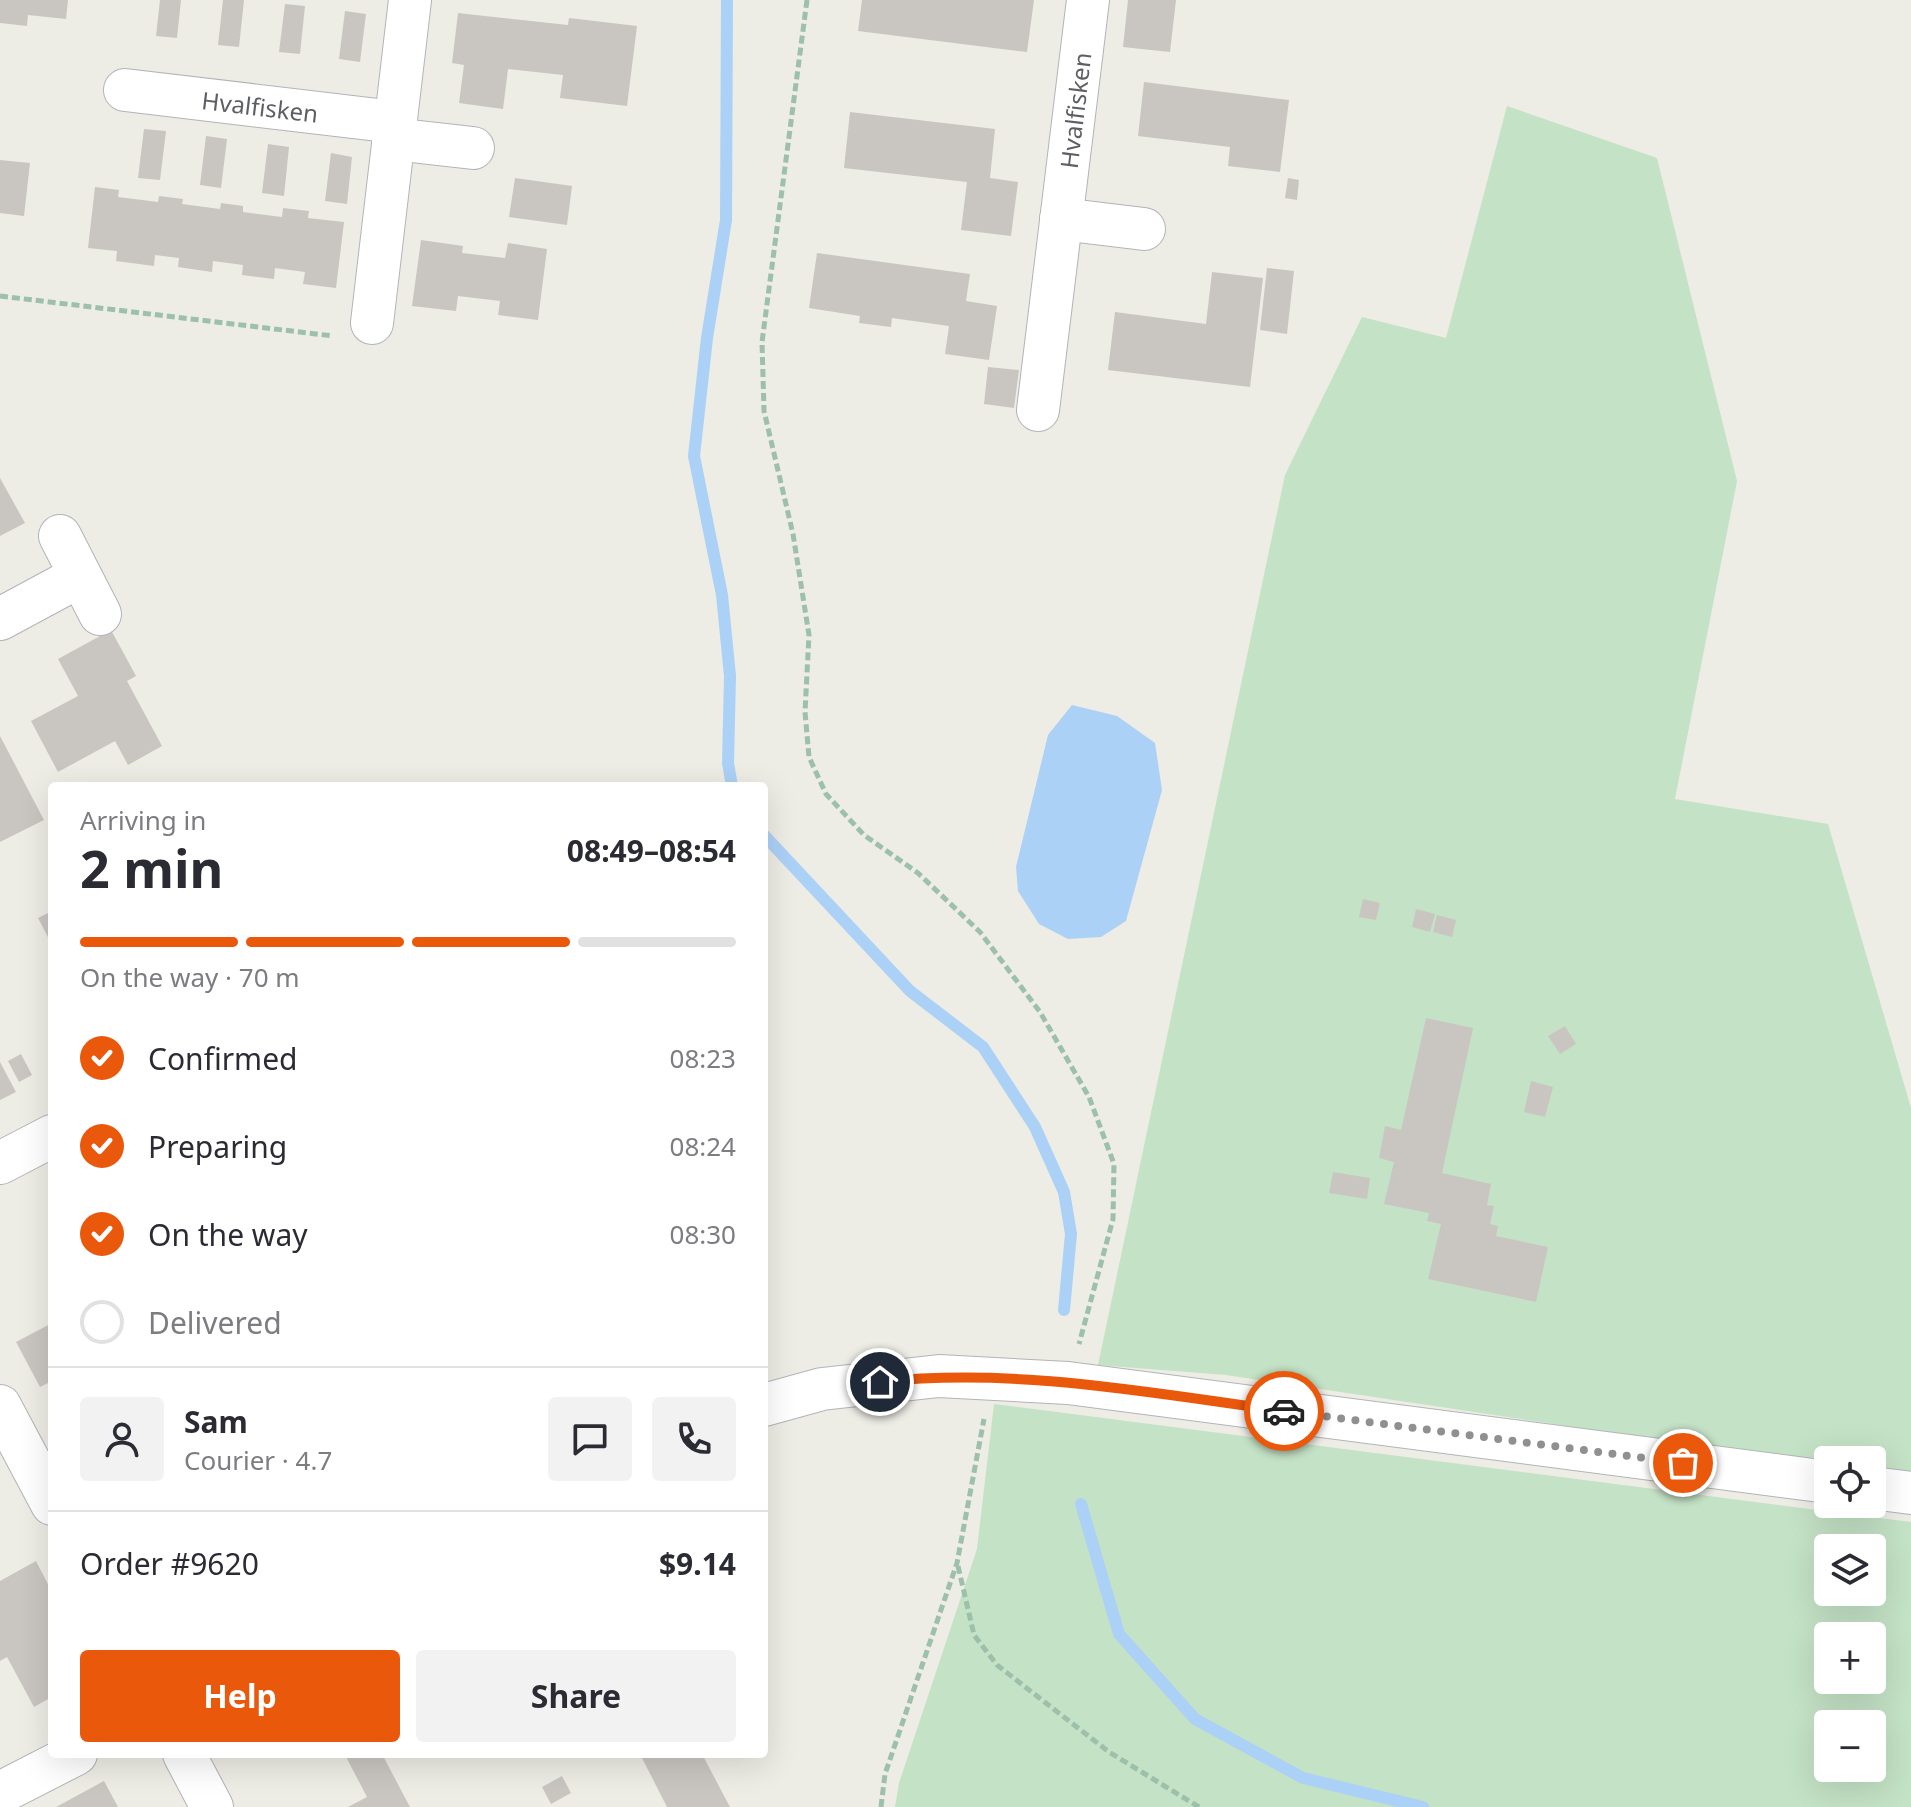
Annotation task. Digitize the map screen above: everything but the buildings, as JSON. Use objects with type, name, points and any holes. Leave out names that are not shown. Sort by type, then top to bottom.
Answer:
[{"type":"street","points":[[372,323],[410,0]]},
{"type":"street","name":"Hvalfisken","points":[[1038,410],[1088,0]]},
{"type":"street","name":"Hvalfisken","points":[[125,90],[394,131],[473,148]]},
{"type":"street","points":[[1061,219],[1144,229]]},
{"type":"street","points":[[60,536],[100,614]]},
{"type":"street","points":[[0,619],[80,576]]},
{"type":"street","points":[[0,1163],[48,1138]]},
{"type":"street","points":[[768,1404],[836,1387],[939,1376],[1068,1383],[1814,1480]]},
{"type":"street","points":[[0,1406],[48,1496]]},
{"type":"street","points":[[1886,1490],[1911,1493]]},
{"type":"street","points":[[0,1793],[68,1758]]},
{"type":"street","points":[[186,1758],[212,1807]]},
{"type":"path","points":[[807,0],[762,342],[764,411],[793,534],[809,635],[805,712],[809,757],[826,794],[864,835],[918,873],[980,932],[1040,1012],[1089,1097],[1114,1164],[1113,1219],[1068,1383]]},
{"type":"path","points":[[0,296],[370,340],[372,323]]},
{"type":"path","points":[[881,1807],[885,1774],[957,1563],[991,1378]]},
{"type":"path","points":[[957,1563],[974,1635],[997,1665],[1109,1752],[1199,1807]]},
{"type":"green space","points":[[1507,106],[1657,158],[1737,481],[1675,799],[1828,824],[1911,1108],[1911,1478],[1886,1474],[1886,1446],[1814,1446],[1814,1463],[1226,1375],[1098,1365],[1285,475],[1362,317],[1446,338]]},
{"type":"green space","points":[[994,1404],[1814,1510],[1814,1518],[1880,1518],[1911,1522],[1911,1807],[895,1807],[899,1783],[977,1549]]},
{"type":"water","points":[[1072,705],[1117,716],[1155,743],[1162,790],[1126,921],[1101,937],[1068,939],[1039,924],[1018,891],[1016,867],[1048,735]]},
{"type":"waterway","points":[[727,0],[726,220],[707,338],[694,456],[722,595],[730,676],[728,763],[731,782]]},
{"type":"waterway","points":[[768,839],[910,991],[983,1047],[1035,1127],[1064,1192],[1071,1234],[1064,1310]]},
{"type":"waterway","points":[[1081,1504],[1119,1634],[1195,1719],[1303,1778],[1423,1807]]},
{"type":"way so far","points":[[1284,1411],[1683,1463]]},
{"type":"route","points":[[880,1382],[939,1376],[1068,1383],[1284,1411]]}]
